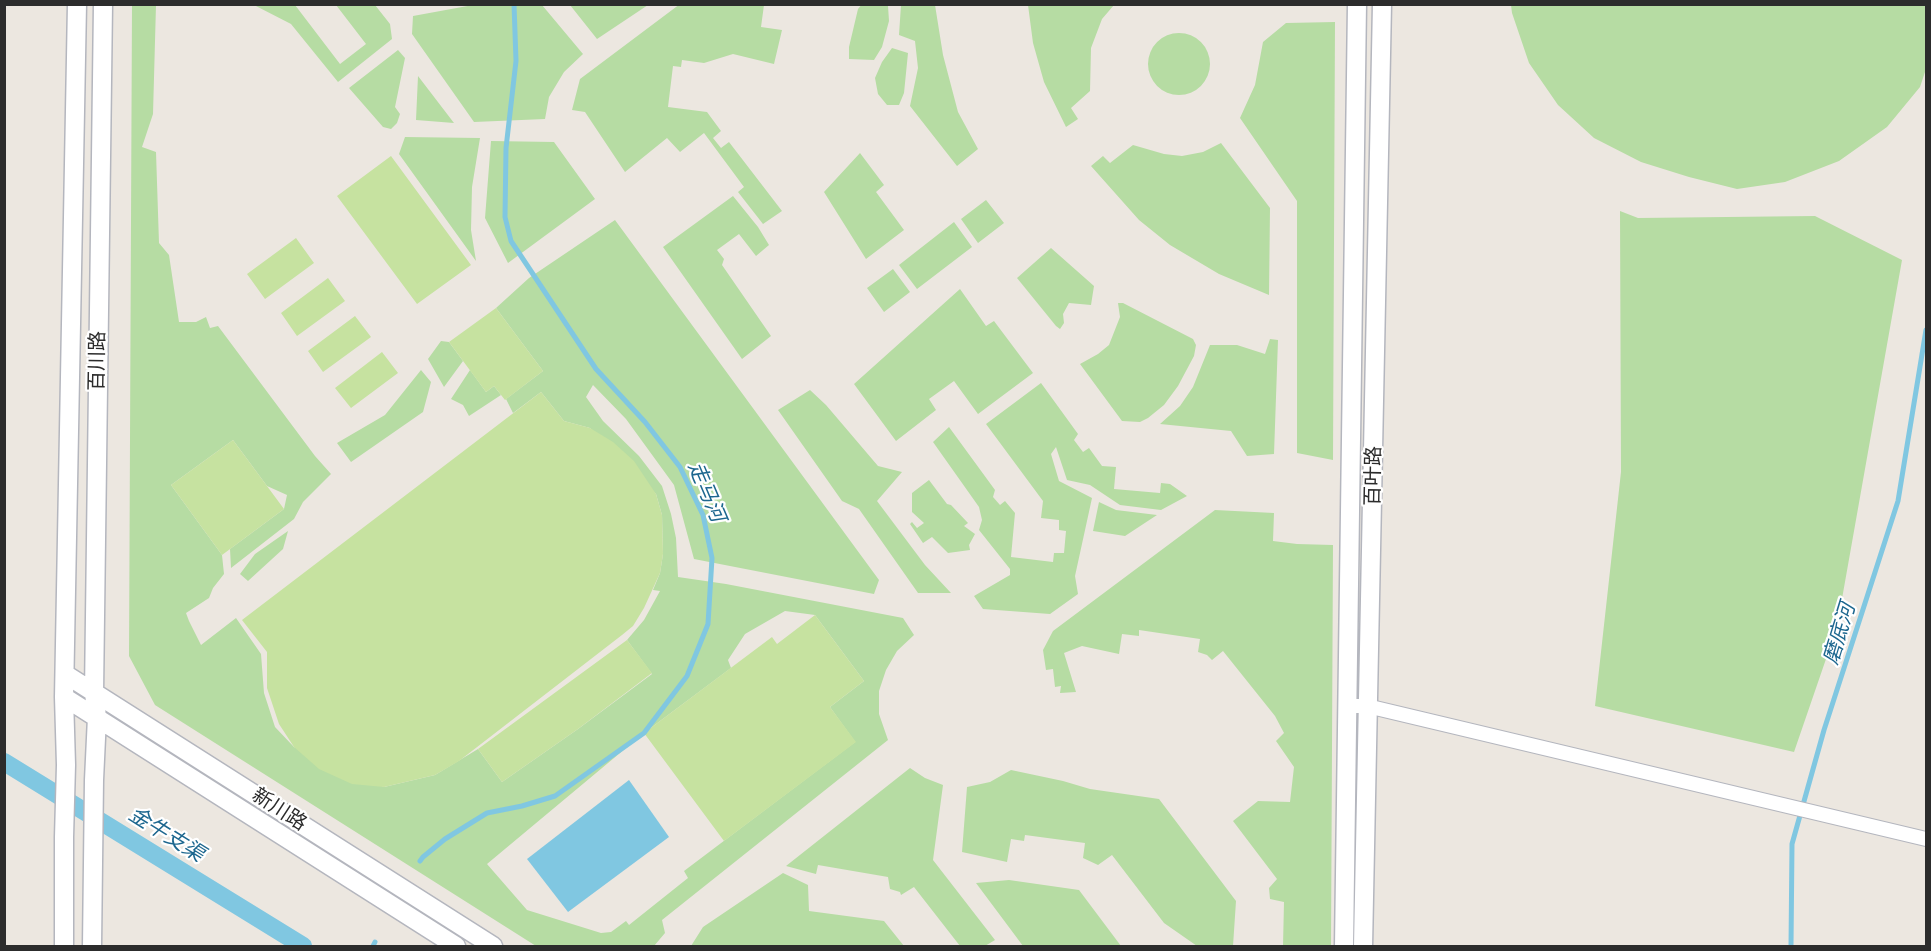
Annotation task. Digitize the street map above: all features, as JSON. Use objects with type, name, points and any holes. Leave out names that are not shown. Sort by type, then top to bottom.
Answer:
[{"type":"street","name":"百川路","points":[[64,946],[66,765],[64,697],[76,4]]},
{"type":"street","name":"百川路","points":[[92,946],[97,717],[94,693],[103,4]]},
{"type":"street","name":"百叶路","points":[[1344,946],[1358,4]]},
{"type":"street","name":"百叶路","points":[[1363,946],[1366,706],[1373,524],[1382,4]]},
{"type":"street","name":"新川路","points":[[65,674],[493,946]]},
{"type":"street","name":"新川路","points":[[64,697],[456,946]]},
{"type":"street","points":[[1348,706],[1366,706],[1926,839]]},
{"type":"green space","points":[[132,4],[156,5],[153,114],[142,147],[156,152],[159,243],[169,255],[179,322],[196,322],[206,317],[210,328],[218,326],[331,474],[303,502],[294,519],[231,568],[230,549],[284,509],[287,495],[267,486],[233,440],[171,485],[222,555],[224,574],[213,588],[209,598],[186,613],[189,621],[201,645],[236,618],[261,654],[264,693],[275,727],[294,747],[384,787],[435,775],[478,749],[502,782],[652,674],[627,640],[644,620],[660,591],[653,590],[660,573],[663,554],[662,515],[656,494],[590,428],[564,421],[541,392],[513,413],[506,399],[543,371],[496,308],[529,278],[615,220],[879,580],[874,594],[694,559],[674,485],[626,419],[593,385],[586,397],[603,421],[639,456],[662,486],[676,538],[678,577],[903,618],[914,635],[897,651],[886,670],[879,691],[879,714],[888,740],[662,920],[665,933],[654,946],[536,946],[155,705],[129,656]],"holes":[[[785,611],[815,615],[864,681],[830,707],[855,742],[684,871],[688,878],[629,925],[626,921],[611,932],[601,933],[527,910],[487,864],[644,733],[731,668],[728,660],[745,634]]]},
{"type":"green space","points":[[680,4],[764,5],[761,27],[782,30],[774,64],[733,54],[704,63],[682,60],[681,67],[673,66],[668,107],[707,112],[721,131],[713,138],[721,148],[729,142],[782,211],[763,224],[738,192],[744,187],[704,133],[680,152],[667,138],[625,172],[585,112],[572,110],[580,79]]},
{"type":"green space","points":[[862,4],[888,6],[889,21],[882,47],[874,60],[849,59],[849,47],[858,9]]},
{"type":"green space","points":[[254,5],[295,5],[340,64],[366,44],[336,5],[375,5],[390,24],[392,39],[338,82],[291,24]]},
{"type":"green space","points":[[473,5],[542,5],[583,54],[564,72],[549,97],[545,119],[474,122],[412,34],[413,16]]},
{"type":"green space","points":[[570,5],[648,5],[597,39]]},
{"type":"green space","points":[[901,5],[935,5],[943,55],[958,112],[978,149],[957,166],[910,106],[918,68],[915,41],[899,35]]},
{"type":"green space","points":[[1028,5],[1114,5],[1102,19],[1091,48],[1090,91],[1071,108],[1078,119],[1066,127],[1044,82],[1033,43]]},
{"type":"green space","points":[[1511,5],[1926,5],[1926,69],[1920,87],[1887,127],[1839,161],[1785,182],[1737,189],[1641,162],[1594,138],[1558,105],[1529,63]]},
{"type":"green space","points":[[1335,22],[1333,460],[1297,453],[1297,201],[1240,118],[1255,85],[1263,42],[1286,23]]},
{"type":"green space","points":[[1173,33],[1185,33],[1201,42],[1208,52],[1210,64],[1208,76],[1201,86],[1185,95],[1173,95],[1162,90],[1153,81],[1148,70],[1148,58],[1153,47],[1162,38]]},
{"type":"green space","points":[[892,48],[908,53],[904,93],[899,105],[887,105],[878,94],[875,78]]},
{"type":"green space","points":[[398,50],[405,58],[395,107],[400,114],[397,123],[391,129],[383,127],[349,88]]},
{"type":"green space","points":[[418,76],[454,123],[416,120]]},
{"type":"green space","points":[[405,137],[480,138],[472,187],[471,230],[476,261],[399,154]]},
{"type":"green space","points":[[491,141],[554,142],[595,199],[508,263],[485,218]]},
{"type":"green space","points":[[1221,143],[1270,208],[1269,295],[1219,274],[1170,245],[1139,220],[1091,166],[1103,156],[1110,163],[1133,145],[1164,154],[1182,156],[1203,152]]},
{"type":"green space","points":[[860,153],[884,185],[876,192],[904,230],[866,259],[824,192]]},
{"type":"green space","points":[[391,156],[471,265],[417,304],[337,196]]},
{"type":"green space","points":[[733,196],[769,245],[756,256],[739,234],[717,250],[724,259],[722,265],[771,336],[742,359],[663,247]]},
{"type":"green space","points":[[986,200],[1004,223],[978,243],[961,219]]},
{"type":"green space","points":[[1620,211],[1638,218],[1815,216],[1902,260],[1837,627],[1794,752],[1595,706],[1621,472]]},
{"type":"green space","points":[[954,222],[972,247],[917,289],[899,265]]},
{"type":"green space","points":[[296,238],[314,263],[265,299],[247,274]]},
{"type":"green space","points":[[1051,248],[1094,286],[1091,305],[1069,303],[1063,314],[1064,323],[1060,329],[1017,278]]},
{"type":"green space","points":[[893,269],[910,292],[884,312],[867,288]]},
{"type":"green space","points":[[328,278],[345,301],[297,336],[281,313]]},
{"type":"green space","points":[[960,289],[986,326],[994,321],[1033,373],[978,414],[954,381],[929,399],[936,410],[896,441],[854,384]]},
{"type":"green space","points":[[1118,303],[1123,303],[1193,339],[1196,345],[1194,356],[1178,386],[1164,405],[1140,422],[1122,421],[1080,364],[1109,345],[1120,317]]},
{"type":"green space","points":[[496,308],[543,371],[505,400],[494,386],[486,392],[449,342]]},
{"type":"green space","points":[[355,316],[371,337],[323,372],[308,351]]},
{"type":"green space","points":[[1270,339],[1278,340],[1274,454],[1247,456],[1231,431],[1160,424],[1180,406],[1193,387],[1210,345],[1237,345],[1265,354]]},
{"type":"green space","points":[[441,341],[449,342],[463,361],[444,387],[428,359]]},
{"type":"green space","points":[[382,352],[398,373],[351,408],[335,388]]},
{"type":"green space","points":[[421,370],[431,382],[423,412],[351,462],[337,443],[385,415]]},
{"type":"green space","points":[[470,370],[486,392],[494,386],[501,395],[469,416],[463,405],[451,399]]},
{"type":"green space","points":[[1041,383],[1078,434],[1074,440],[1083,452],[1089,448],[1102,466],[1116,467],[1114,489],[1160,493],[1161,483],[1170,484],[1187,496],[1161,510],[1120,505],[1090,485],[1067,480],[1056,447],[1051,454],[1059,481],[1092,498],[1075,576],[1078,594],[1050,614],[983,609],[974,596],[1010,575],[1010,569],[979,530],[982,520],[979,507],[933,442],[949,427],[995,490],[993,497],[1000,505],[1005,501],[1015,513],[1011,557],[1053,562],[1054,553],[1064,553],[1066,531],[1059,530],[1059,520],[1041,518],[1043,501],[986,424]]},
{"type":"green space","points":[[810,390],[826,405],[878,466],[902,472],[877,501],[925,565],[951,593],[918,593],[859,509],[842,501],[778,410]]},
{"type":"green space","points":[[541,392],[564,421],[590,428],[613,442],[634,461],[656,494],[662,515],[663,554],[660,573],[644,608],[633,626],[622,635],[459,761],[435,775],[384,787],[352,784],[319,769],[294,747],[279,724],[267,688],[267,652],[242,620]]},
{"type":"green space","points":[[233,440],[284,509],[222,555],[171,485]]},
{"type":"green space","points":[[929,480],[947,504],[951,505],[968,523],[964,526],[975,534],[969,545],[970,550],[948,553],[932,537],[923,543],[910,524],[912,522],[917,528],[924,523],[912,512],[912,493]]},
{"type":"green space","points":[[1099,502],[1116,510],[1157,515],[1125,536],[1093,531]]},
{"type":"green space","points":[[1215,510],[1274,513],[1273,541],[1333,545],[1331,946],[1283,946],[1284,902],[1270,899],[1269,888],[1277,879],[1233,821],[1258,801],[1290,802],[1294,767],[1276,741],[1284,733],[1275,716],[1223,651],[1212,660],[1207,655],[1198,652],[1200,639],[1139,630],[1139,636],[1122,634],[1119,654],[1082,646],[1064,653],[1076,692],[1060,693],[1061,686],[1055,687],[1053,669],[1046,670],[1043,650],[1053,631]]},
{"type":"green space","points":[[288,531],[283,549],[248,581],[240,574],[255,554]]},
{"type":"green space","points":[[815,615],[864,681],[830,707],[856,742],[724,841],[644,733],[772,637],[777,644]]},
{"type":"green space","points":[[627,640],[652,673],[578,729],[502,782],[478,749]]},
{"type":"green space","points":[[910,768],[925,778],[943,785],[933,860],[995,940],[985,946],[960,946],[914,887],[901,895],[900,892],[890,889],[888,877],[818,865],[816,874],[786,866]]},
{"type":"green space","points":[[1011,770],[1090,789],[1159,799],[1236,901],[1233,946],[1197,946],[1164,923],[1112,855],[1098,865],[1083,858],[1085,843],[1025,835],[1024,841],[1011,839],[1007,862],[962,852],[967,787],[990,782]]},
{"type":"green space","points":[[783,873],[808,885],[809,911],[884,921],[904,946],[691,946],[703,927]]},
{"type":"green space","points":[[1009,880],[1079,890],[1121,946],[1023,946],[976,883]]},
{"type":"water","points":[[629,780],[669,837],[568,912],[527,859]]},
{"type":"waterway","name":"走马河","points":[[420,861],[445,839],[487,813],[555,796],[644,733],[687,676],[708,624],[712,558],[703,515],[680,467],[645,422],[596,369],[511,241],[505,217],[506,148],[516,61],[514,4]]},
{"type":"waterway","name":"磨底河","points":[[1791,946],[1792,844],[1824,730],[1898,501],[1926,330]]},
{"type":"waterway","name":"金牛支渠","points":[[4,762],[303,946]]},
{"type":"waterway","name":"走马河","points":[[373,946],[375,942]]},
{"type":"waterway","name":"金牛支渠","points":[[296,946],[299,943]]}]
